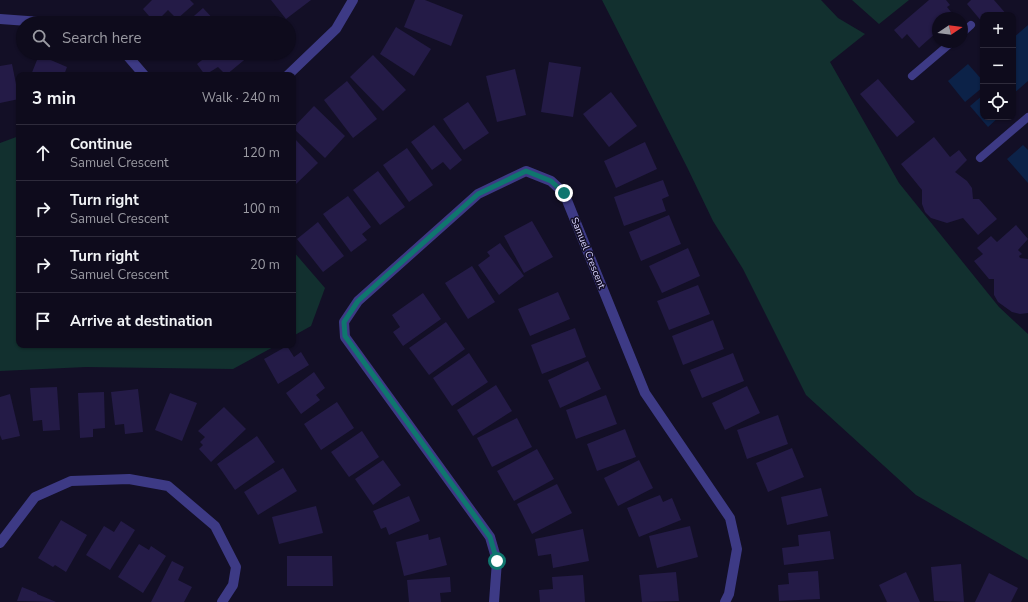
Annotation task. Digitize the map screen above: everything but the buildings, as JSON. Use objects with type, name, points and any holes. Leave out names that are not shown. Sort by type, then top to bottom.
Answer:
[{"type":"street","points":[[291,72],[336,29],[353,0]]},
{"type":"street","points":[[0,19],[16,20]]},
{"type":"street","points":[[132,60],[142,72]]},
{"type":"street","name":"Samuel Crescent","points":[[494,602],[497,561],[490,537],[345,336],[344,322],[358,301],[478,194],[526,171],[551,181],[564,193],[645,393],[730,518],[737,549],[729,594],[725,602]]},
{"type":"street","points":[[0,543],[34,497],[71,481],[129,479],[168,486],[215,526],[236,567],[233,585],[222,602]]},
{"type":"lane","points":[[912,76],[945,48]]},
{"type":"lane","points":[[980,158],[1028,118]]},
{"type":"green space","points":[[602,0],[821,0],[838,18],[865,34],[830,62],[899,183],[999,307],[1028,334],[1028,560],[916,495],[806,395],[743,269],[713,221]]},
{"type":"green space","points":[[852,0],[909,0],[879,24]]},
{"type":"green space","points":[[16,137],[16,348],[272,348],[233,369],[86,367],[0,371],[0,143]]},
{"type":"green space","points":[[296,254],[325,288],[311,326],[296,334]]},
{"type":"water","points":[[1028,25],[1028,81],[1016,91],[1016,48],[1016,35]]},
{"type":"water","points":[[968,64],[980,78],[980,90],[965,102],[948,81]]},
{"type":"water","points":[[980,98],[980,118],[970,106]]},
{"type":"water","points":[[982,120],[996,120],[988,127]]},
{"type":"water","points":[[1023,145],[1028,150],[1028,183],[1007,159]]},
{"type":"route","points":[[497,561],[490,537],[345,336],[344,322],[358,301],[478,194],[526,171],[551,181],[564,193]]}]
